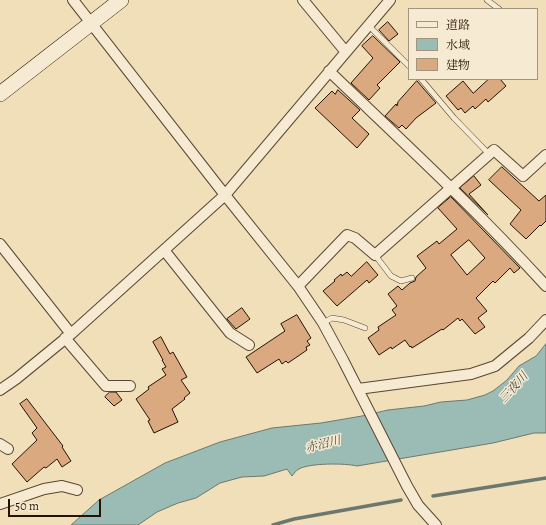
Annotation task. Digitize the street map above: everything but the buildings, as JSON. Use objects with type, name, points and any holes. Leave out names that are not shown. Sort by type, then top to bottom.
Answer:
[{"type":"street","points":[[73,0],[298,286],[323,324],[358,389],[403,480],[418,505],[436,525]]},
{"type":"street","points":[[0,94],[121,0]]},
{"type":"street","points":[[304,0],[345,51]]},
{"type":"street","points":[[0,390],[16,379],[68,336],[225,195],[345,51],[390,0]]},
{"type":"street","points":[[329,71],[450,187],[546,286]]},
{"type":"street","points":[[298,286],[347,235],[355,238],[375,255],[450,187],[494,150],[523,176],[546,155]]},
{"type":"street","points":[[0,244],[106,386],[130,386]]},
{"type":"street","points":[[164,250],[230,332],[249,345]]},
{"type":"street","points":[[358,389],[471,374],[495,366],[529,338],[546,320]]},
{"type":"street","points":[[0,504],[44,489],[62,486],[77,490]]},
{"type":"lane","points":[[487,0],[498,8]]},
{"type":"lane","points":[[368,25],[408,65]]},
{"type":"lane","points":[[422,80],[454,118],[489,154]]},
{"type":"lane","points":[[375,255],[392,276],[402,281],[412,278]]},
{"type":"lane","points":[[323,324],[332,318],[344,320],[365,328]]},
{"type":"water","points":[[546,344],[546,433],[534,433],[493,443],[357,466],[336,464],[304,467],[296,471],[292,476],[287,469],[264,476],[242,477],[220,483],[196,498],[178,503],[157,512],[138,525],[71,525],[99,500],[165,463],[220,442],[272,428],[321,423],[388,410],[424,406],[441,402],[467,400],[485,395],[493,391],[507,380],[519,366],[536,356]]},
{"type":"waterway","points":[[433,496],[546,478]]},
{"type":"waterway","points":[[273,525],[294,519],[401,500]]},
{"type":"water label","name":"三夜川","points":[[514,388]]},
{"type":"water label","name":"赤沼川","points":[[323,445]]}]
